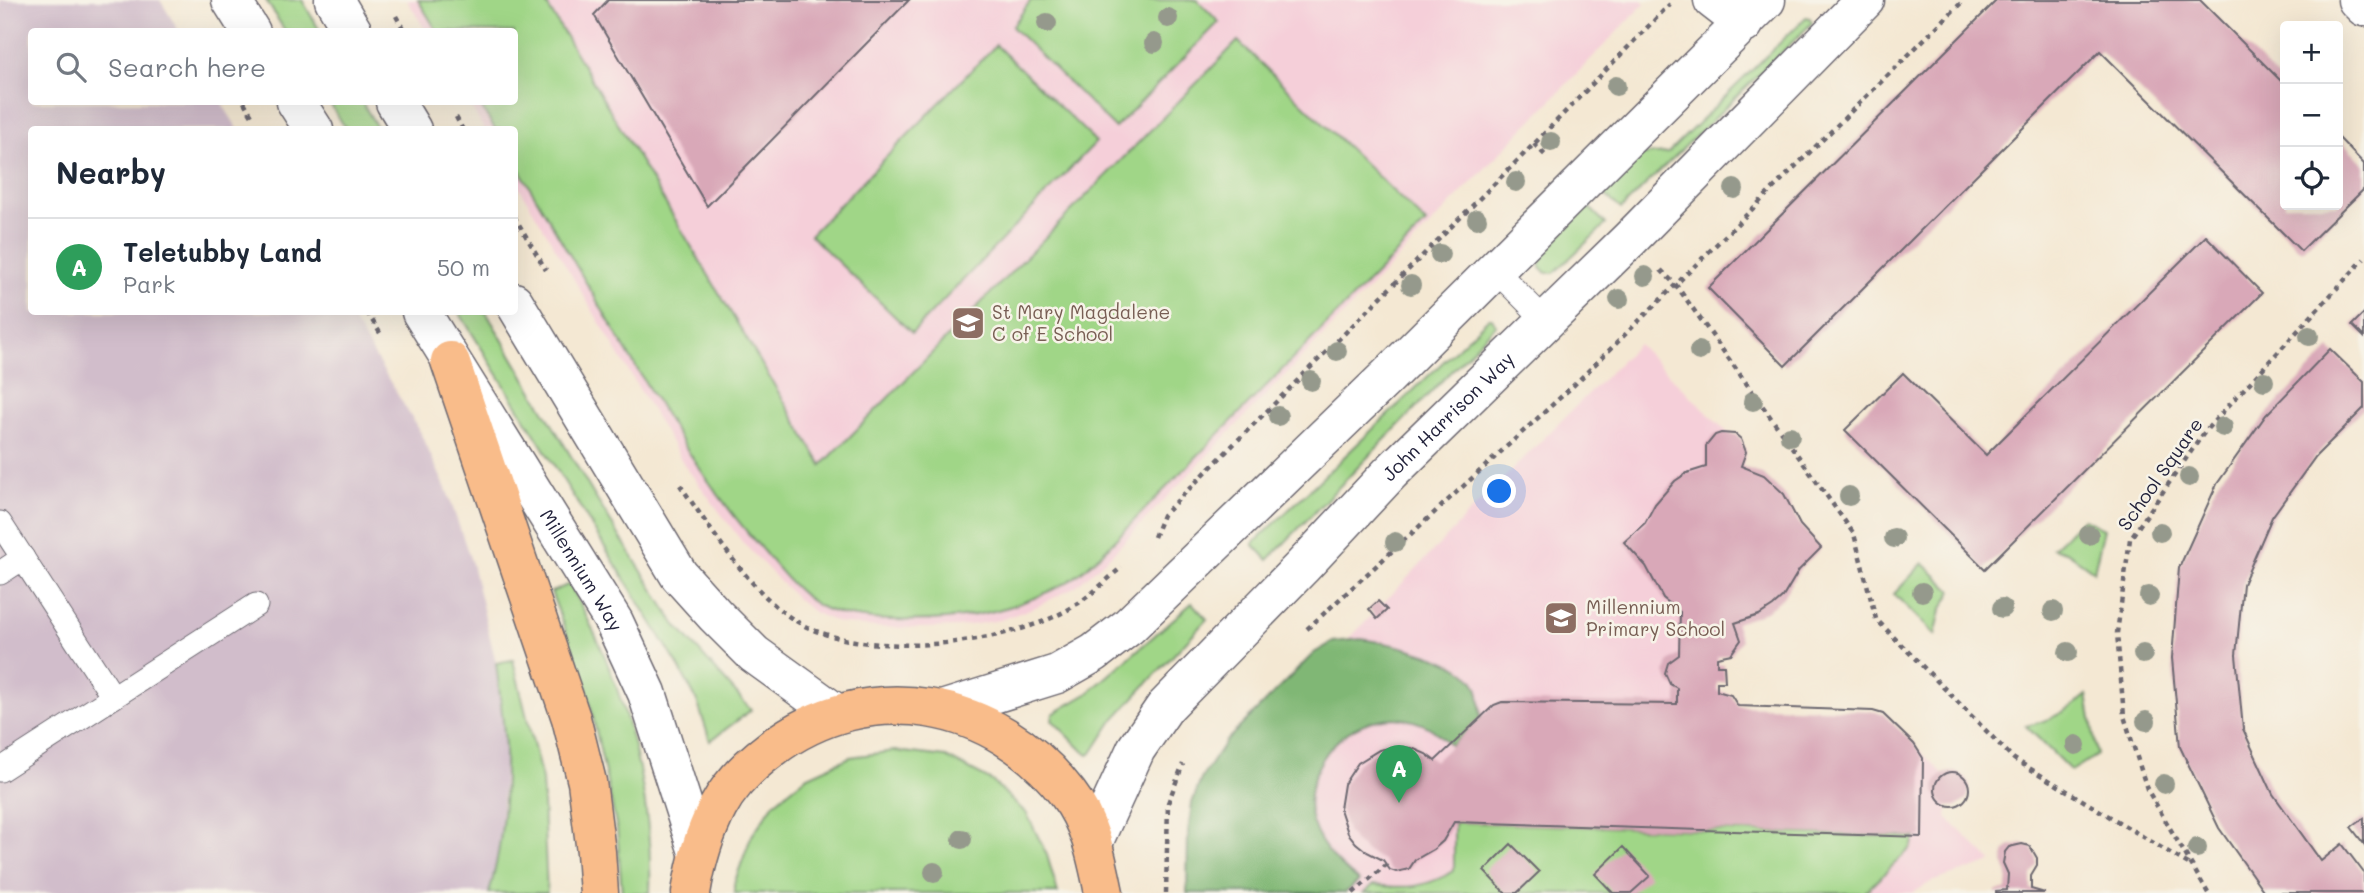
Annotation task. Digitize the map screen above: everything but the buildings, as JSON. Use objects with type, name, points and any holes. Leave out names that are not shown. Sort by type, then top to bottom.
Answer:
[{"type":"main road","points":[[450,361],[571,718],[587,782],[598,893]]},
{"type":"main road","points":[[691,893],[698,852],[719,805],[750,765],[790,734],[837,713],[872,706],[907,705],[942,710],[991,727],[1035,756],[1070,796],[1093,843],[1104,893]]},
{"type":"street","points":[[231,0],[248,28]]},
{"type":"street","points":[[334,0],[351,28]]},
{"type":"street","points":[[942,710],[1057,674],[1094,653],[1128,627],[1755,12],[1713,0]]},
{"type":"street","points":[[2357,0],[2364,7]]},
{"type":"street","name":"John Harrison Way","points":[[1093,843],[1136,749],[1165,707],[1303,567],[1390,473],[1547,321],[1844,7]]},
{"type":"street","points":[[298,105],[311,126]]},
{"type":"street","points":[[397,105],[410,126]]},
{"type":"street","points":[[518,309],[679,575],[754,654],[837,713]]},
{"type":"street","name":"Millennium Way","points":[[423,315],[614,622],[647,693],[698,852]]},
{"type":"lane","points":[[1494,270],[1547,321]]},
{"type":"lane","points":[[0,523],[113,697]]},
{"type":"lane","points":[[0,573],[23,558]]},
{"type":"lane","points":[[0,770],[256,605]]},
{"type":"path","points":[[1154,537],[1163,515],[1674,0]]},
{"type":"path","points":[[1308,628],[1574,385],[1964,0]]},
{"type":"path","points":[[518,223],[549,274]]},
{"type":"path","name":"School Square","points":[[2208,893],[2147,789],[2124,716],[2117,633],[2130,539],[2206,430],[2364,259]]},
{"type":"path","points":[[1657,266],[1676,285],[1854,534],[1875,619],[2014,759],[2190,865]]},
{"type":"path","points":[[676,479],[741,568],[772,601],[801,624],[830,637],[864,643],[920,645],[979,639],[1029,627],[1076,606],[1125,564]]},
{"type":"path","points":[[1166,893],[1168,803],[1181,766],[1188,756]]},
{"type":"path","points":[[1353,893],[1386,865]]},
{"type":"shaded area","points":[[0,0],[160,0],[177,28],[28,28],[28,105],[223,105],[236,126],[28,126],[28,315],[350,315],[419,430],[447,491],[472,564],[496,663],[505,748],[501,826],[495,873],[489,893],[0,893]]},
{"type":"shaded area","name":"St Mary Magdalene C of E School","points":[[407,0],[1642,0],[1645,3],[1112,554],[1076,586],[1038,606],[1000,620],[958,627],[917,628],[839,623],[815,613],[796,598],[743,543],[685,466],[518,185],[518,126],[482,126],[470,105],[518,105],[518,28],[424,28]]},
{"type":"shaded area","name":"Millennium Primary School","points":[[1638,344],[1728,433],[1741,439],[1746,452],[1742,466],[1764,475],[1784,494],[1800,525],[1821,548],[1799,570],[1783,597],[1773,606],[1759,615],[1736,623],[1741,640],[1731,654],[1718,657],[1718,664],[1724,665],[1725,682],[1717,682],[1718,690],[1731,695],[1738,706],[1873,711],[1883,714],[1943,774],[1954,772],[1966,777],[1970,788],[1967,799],[1955,807],[1948,805],[1947,818],[1992,862],[1931,882],[1913,893],[1272,893],[1332,657],[1474,508]]},
{"type":"green space","points":[[266,0],[302,0],[318,28],[283,28]]},
{"type":"green space","points":[[418,0],[544,0],[822,465],[1238,41],[1426,223],[1109,546],[1075,577],[1027,601],[983,614],[938,620],[873,619],[845,615],[819,606],[794,586],[720,497],[652,393],[518,167],[518,126],[493,126],[480,105],[518,105],[518,28],[435,28]]},
{"type":"green space","points":[[1031,0],[1197,0],[1219,22],[1115,128],[1012,27]]},
{"type":"green space","points":[[1806,17],[1810,18],[1812,23],[1621,209],[1604,194],[1639,155],[1668,153]]},
{"type":"green space","points":[[996,45],[1096,142],[912,333],[810,235]]},
{"type":"green space","points":[[331,105],[364,105],[376,126],[344,126]]},
{"type":"green space","points":[[1588,206],[1606,224],[1554,273],[1546,273],[1541,268],[1540,256]]},
{"type":"green space","points":[[461,315],[488,315],[595,497],[675,624],[751,710],[710,741],[697,701],[678,665]]},
{"type":"green space","points":[[1492,318],[1496,325],[1268,560],[1253,544]]},
{"type":"green space","points":[[2083,519],[2104,529],[2094,571],[2068,553],[2053,548]]},
{"type":"green space","points":[[1923,563],[1952,591],[1941,610],[1935,635],[1894,594]]},
{"type":"green space","points":[[570,584],[605,657],[633,743],[645,803],[650,893],[622,893],[617,829],[586,684],[551,592]]},
{"type":"green space","points":[[1192,603],[1207,619],[1114,719],[1088,755],[1052,720],[1053,714],[1087,694]]},
{"type":"green space","points":[[1361,639],[1424,653],[1456,667],[1476,685],[1480,697],[1481,718],[1451,746],[1430,728],[1413,721],[1396,718],[1378,720],[1347,733],[1323,759],[1315,775],[1309,807],[1322,842],[1342,867],[1359,881],[1345,893],[1187,893],[1188,832],[1192,803],[1202,777],[1226,741],[1314,653],[1333,642]]},
{"type":"green space","points":[[513,660],[542,780],[547,893],[489,893],[500,840],[505,785],[504,738],[496,663]]},
{"type":"green space","points":[[2087,695],[2097,755],[2071,771],[2026,726],[2058,715]]},
{"type":"green space","points":[[895,751],[946,757],[992,781],[1027,814],[1047,855],[1058,893],[734,893],[734,884],[751,837],[774,803],[806,777],[850,757]]},
{"type":"green space","points":[[1454,822],[1915,837],[1911,848],[1864,893],[1364,893],[1373,885],[1415,886],[1434,881],[1454,871]]},
{"type":"place","name":"St Mary Magdalene C of E School","points":[[968,323]]},
{"type":"place","name":"Millennium Primary School","points":[[1561,618]]},
{"type":"place","name":"Teletubby Land","points":[[1399,803]]}]
